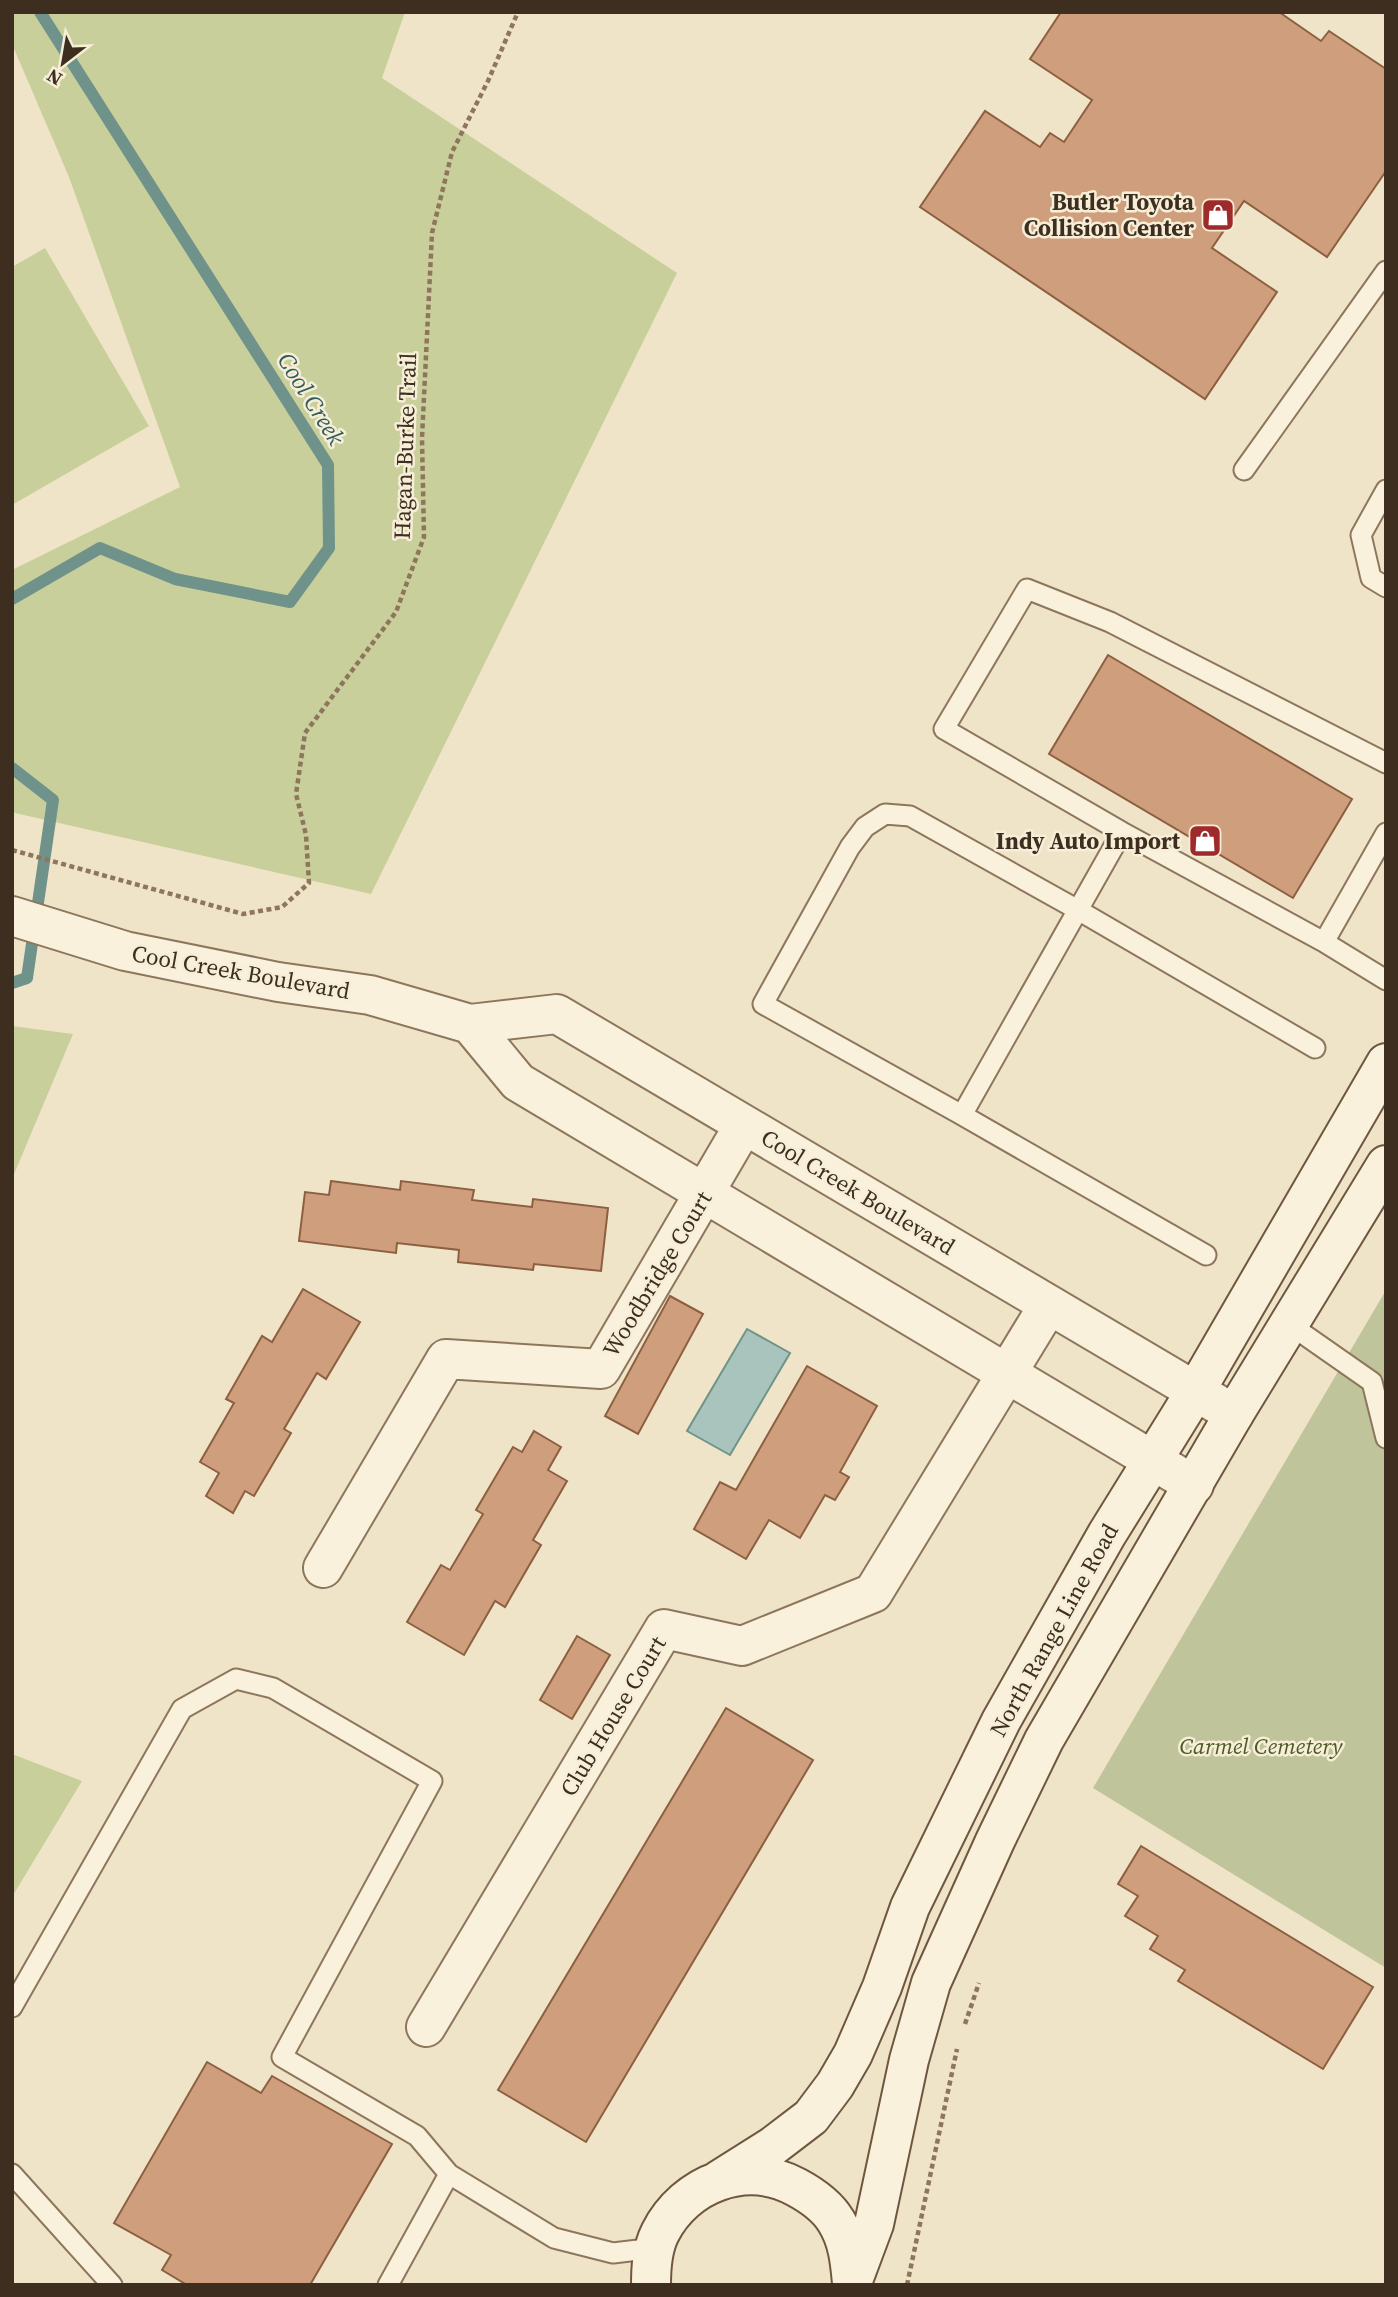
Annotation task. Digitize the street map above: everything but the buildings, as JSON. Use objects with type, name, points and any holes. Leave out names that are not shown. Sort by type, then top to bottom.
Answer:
[{"type":"street","name":"Cool Creek Boulevard","points":[[12,916],[125,951],[278,982],[370,995],[470,1024],[558,1014],[1234,1414]]},
{"type":"street","points":[[470,1024],[517,1082],[1194,1485]]},
{"type":"street","name":"North Range Line Road","points":[[648,2273],[659,2234],[674,2210],[695,2192],[773,2146],[811,2117],[841,2075],[882,1987],[910,1907],[1001,1721],[1107,1534],[1154,1461],[1386,1063]]},
{"type":"street","name":"Woodbridge Court","points":[[323,1568],[446,1359],[601,1369],[744,1125]]},
{"type":"street","name":"North Range Line Road","points":[[852,2284],[874,2224],[909,2060],[931,1983],[1044,1740],[1234,1414],[1386,1165]]},
{"type":"street","name":"Club House Court","points":[[426,2027],[664,1629],[742,1646],[873,1593],[1048,1306]]},
{"type":"street","points":[[719,2180],[752,2174],[785,2180],[814,2196],[836,2220],[849,2250],[852,2284]]},
{"type":"lane","points":[[1244,470],[1386,271]]},
{"type":"lane","points":[[1386,490],[1361,535],[1371,578],[1386,587]]},
{"type":"lane","points":[[1386,763],[1110,622],[1027,589],[944,729],[1122,832],[1324,942],[1386,980]]},
{"type":"lane","points":[[1206,1255],[763,1004],[850,847],[865,827],[885,814],[910,816],[1315,1048]]},
{"type":"lane","points":[[962,1115],[1122,832]]},
{"type":"lane","points":[[1324,942],[1386,833]]},
{"type":"lane","points":[[1289,1324],[1379,1380],[1386,1438]]},
{"type":"lane","points":[[12,2007],[182,1709],[236,1679],[273,1688],[432,1781],[282,2057],[417,2136],[449,2174],[555,2238],[613,2253],[648,2273]]},
{"type":"lane","points":[[12,2174],[112,2285]]},
{"type":"lane","points":[[388,2285],[449,2174]]},
{"type":"path","name":"Hagan-Burke Trail","points":[[12,850],[243,914],[282,906],[309,883],[306,835],[296,794],[305,733],[396,612],[424,537],[422,438],[432,233],[452,152],[488,81],[518,12]]},
{"type":"path","points":[[964,2027],[981,1977]]},
{"type":"path","points":[[907,2285],[960,2039]]},
{"type":"green space","points":[[12,12],[405,12],[382,78],[677,273],[371,894],[15,813],[12,809],[12,570],[180,487],[69,177],[12,44]]},
{"type":"green space","points":[[45,248],[149,426],[12,505],[12,267]]},
{"type":"green space","points":[[12,1026],[73,1034],[12,1179]]},
{"type":"green space","name":"Carmel Cemetery","points":[[1386,1290],[1386,1968],[1093,1788]]},
{"type":"green space","points":[[12,1754],[82,1781],[12,1897]]},
{"type":"water","points":[[747,1329],[790,1353],[730,1455],[687,1431]]},
{"type":"waterway","name":"Cool Creek","points":[[12,599],[100,548],[175,579],[290,602],[329,548],[328,465],[40,12]]},
{"type":"waterway","name":"Cool Creek","points":[[12,768],[53,800],[27,978],[12,983]]},
{"type":"place","name":"Butler Toyota Collision Center","points":[[1218,215]]},
{"type":"place","name":"Indy Auto Import","points":[[1205,841]]}]
